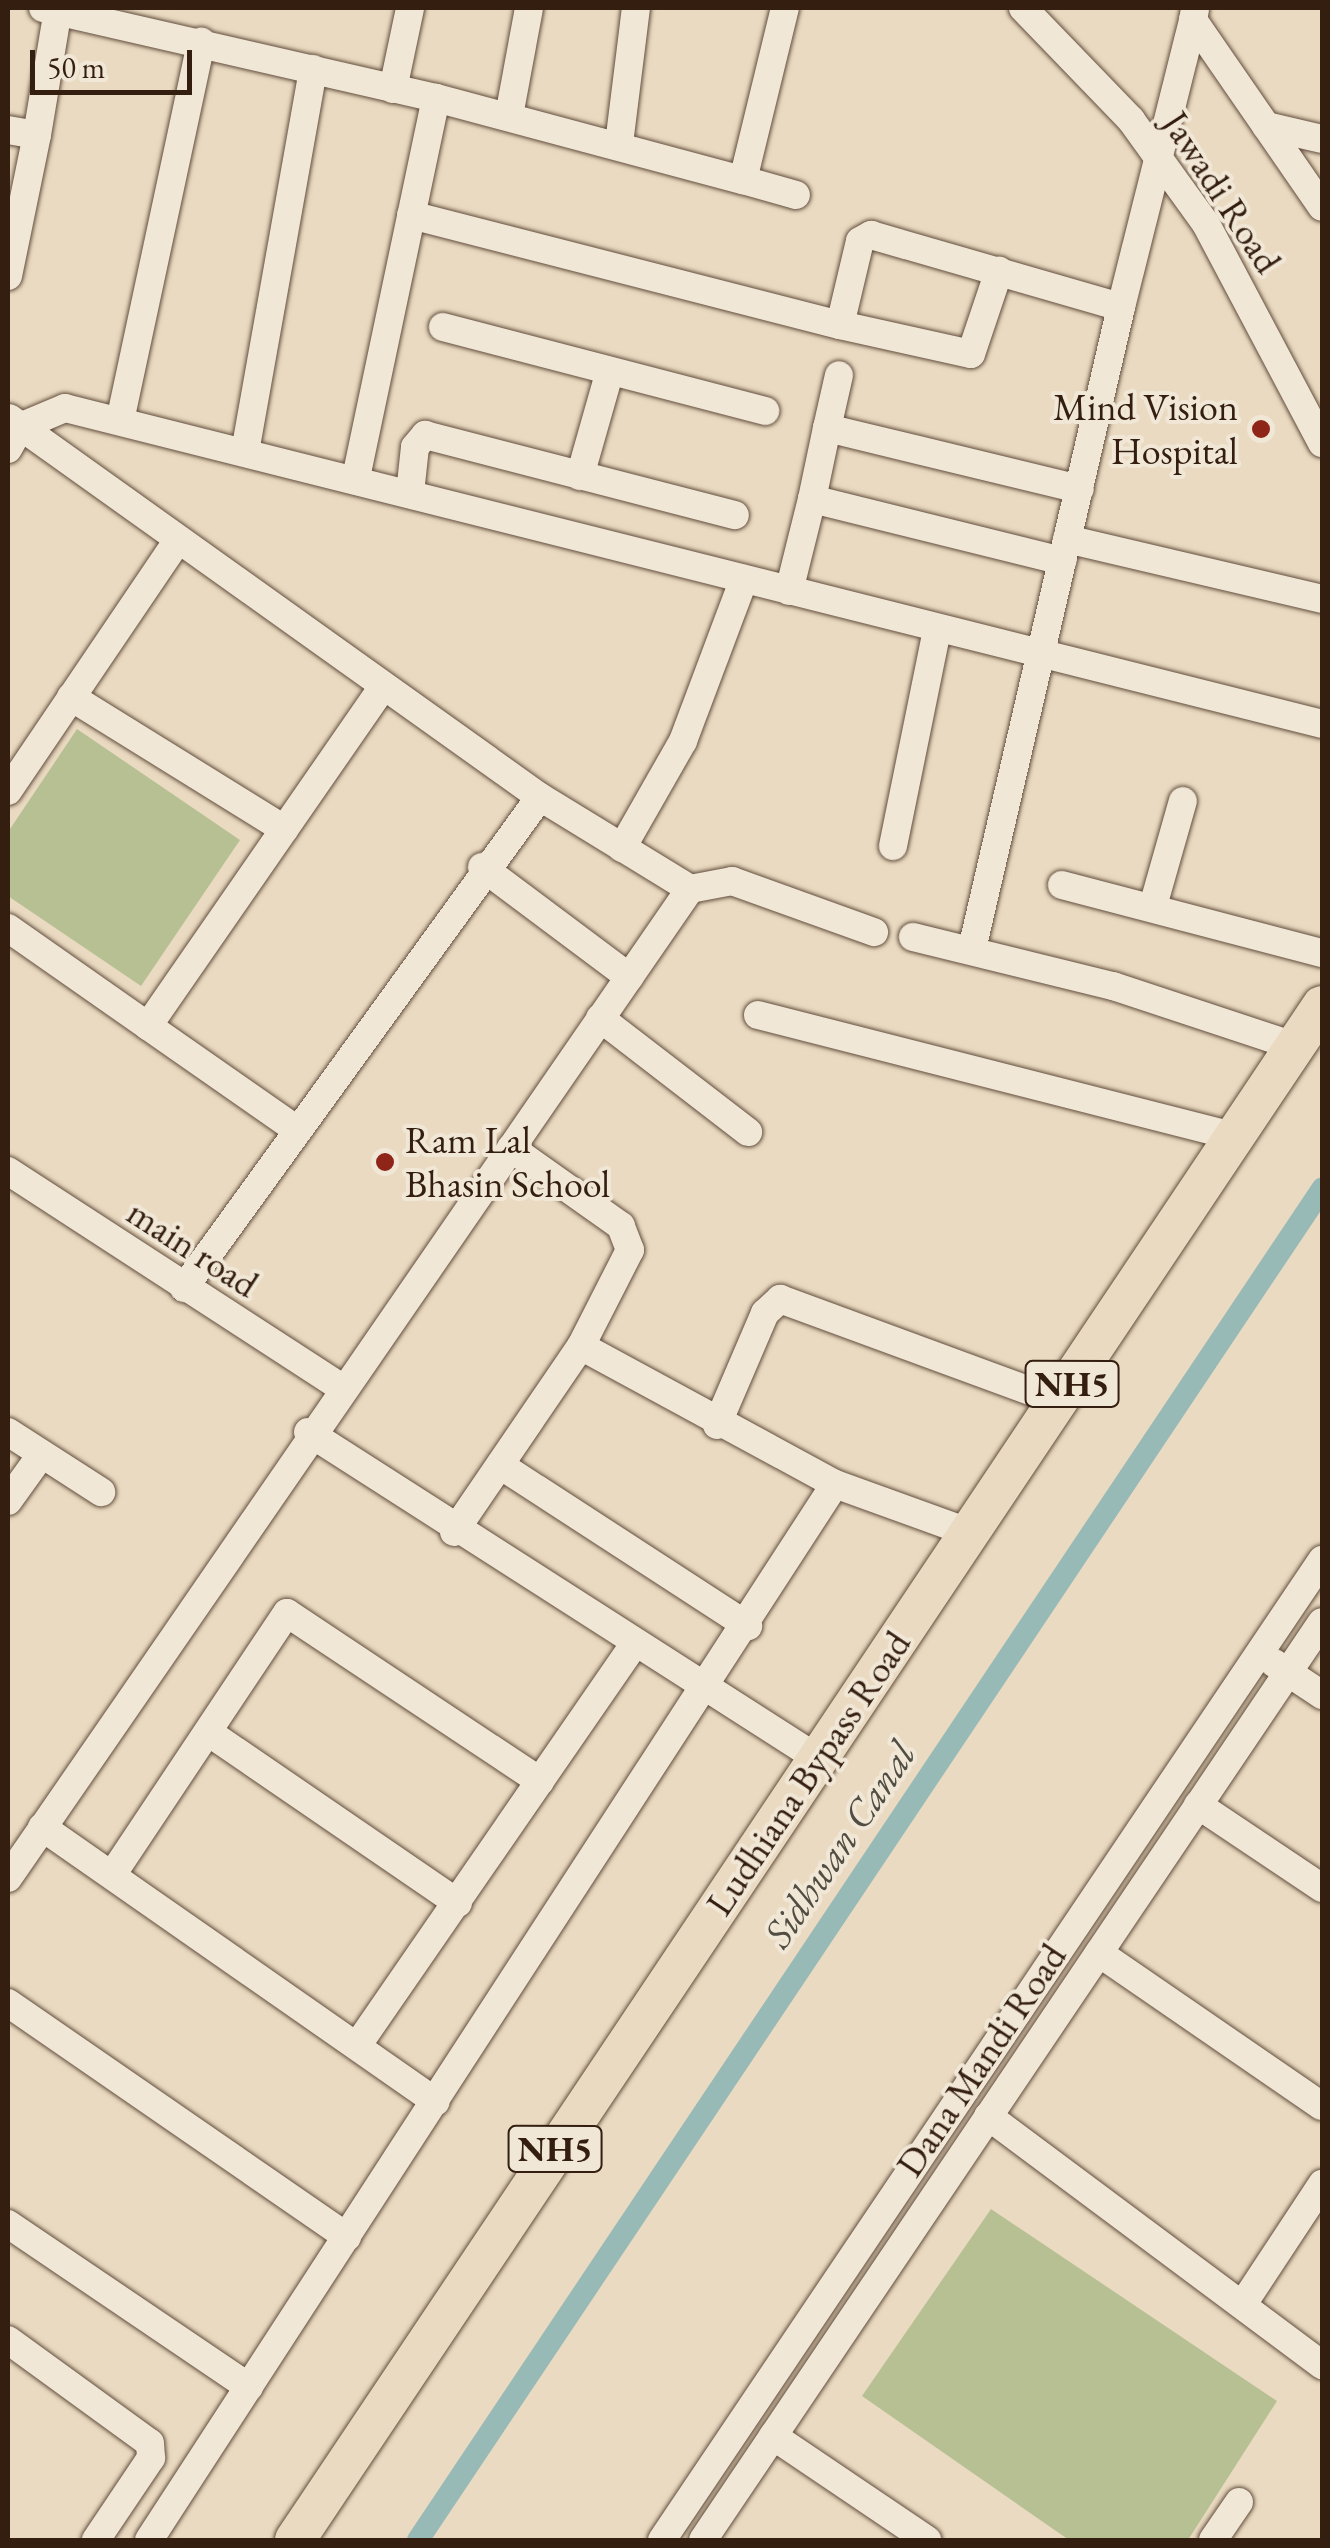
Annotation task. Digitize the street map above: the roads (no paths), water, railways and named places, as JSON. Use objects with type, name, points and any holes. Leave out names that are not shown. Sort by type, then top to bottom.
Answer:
[{"type":"highway","name":"Ludhiana Bypass Road","points":[[321,2540],[1308,1045],[1322,1006]]},
{"type":"highway","name":"Ludhiana Bypass Road","points":[[295,2540],[817,1758],[1060,1402],[1231,1136],[1308,1045]]},
{"type":"street","points":[[393,88],[410,8]]},
{"type":"street","points":[[509,116],[529,8]]},
{"type":"street","points":[[618,144],[636,8]]},
{"type":"street","points":[[744,180],[785,8]]},
{"type":"street","name":"Jawadi Road","points":[[1023,8],[1159,158],[1206,224],[1322,443]]},
{"type":"street","points":[[8,276],[37,135],[51,9],[161,19],[201,42],[618,144],[796,196]]},
{"type":"street","points":[[972,950],[1037,657],[1194,14]]},
{"type":"street","points":[[1194,14],[1322,207]]},
{"type":"street","points":[[120,421],[201,42]]},
{"type":"street","points":[[245,452],[313,68]]},
{"type":"street","points":[[355,481],[436,98]]},
{"type":"street","points":[[1266,126],[1322,140]]},
{"type":"street","points":[[8,130],[37,135]]},
{"type":"street","points":[[411,216],[840,325],[971,354],[999,271]]},
{"type":"street","points":[[840,325],[860,241],[871,235],[1121,306]]},
{"type":"street","points":[[443,327],[765,411]]},
{"type":"street","points":[[580,476],[610,371]]},
{"type":"street","points":[[789,590],[839,375]]},
{"type":"street","points":[[874,932],[732,881],[690,889],[540,797],[178,540],[12,431],[54,408],[120,421],[789,590],[1037,657],[1322,724]]},
{"type":"street","points":[[826,428],[1080,489]]},
{"type":"street","points":[[410,493],[415,447],[426,435],[734,515]]},
{"type":"street","points":[[812,499],[1322,599]]},
{"type":"street","points":[[8,791],[178,540]]},
{"type":"street","points":[[622,848],[683,740],[744,579]]},
{"type":"street","points":[[893,846],[936,630]]},
{"type":"street","points":[[148,1026],[384,686]]},
{"type":"street","points":[[72,697],[284,829]]},
{"type":"street","points":[[184,1288],[293,1127],[482,868],[540,797]]},
{"type":"street","points":[[1152,906],[1183,801]]},
{"type":"street","points":[[482,868],[629,976]]},
{"type":"street","points":[[1062,884],[1322,953]]},
{"type":"street","points":[[8,1878],[339,1386],[511,1148],[690,889]]},
{"type":"street","points":[[8,928],[293,1127]]},
{"type":"street","points":[[914,937],[1308,1045]]},
{"type":"street","points":[[758,1015],[1231,1136]]},
{"type":"street","points":[[600,1018],[748,1132]]},
{"type":"street","points":[[454,1532],[581,1346],[628,1258],[627,1233],[511,1148]]},
{"type":"street","name":"main road","points":[[8,1172],[339,1386]]},
{"type":"street","points":[[716,1425],[764,1313],[780,1299],[1060,1402]]},
{"type":"street","points":[[581,1346],[716,1425],[835,1484],[970,1533]]},
{"type":"street","points":[[8,1432],[100,1492]]},
{"type":"street","points":[[308,1432],[454,1532],[817,1758]]},
{"type":"street","points":[[8,1501],[41,1455]]},
{"type":"street","points":[[500,1465],[748,1626]]},
{"type":"street","points":[[149,2540],[748,1626],[835,1484]]},
{"type":"street","points":[[662,2540],[1256,1651],[1322,1560]]},
{"type":"street","points":[[112,1876],[293,1612],[540,1781]]},
{"type":"street","name":"Dana Mandi Road","points":[[703,2540],[1322,1622]]},
{"type":"street","points":[[357,2046],[633,1646]]},
{"type":"street","points":[[1256,1651],[1322,1695]]},
{"type":"street","points":[[208,1732],[458,1903]]},
{"type":"street","points":[[1198,1805],[1322,1888]]},
{"type":"street","points":[[42,1827],[436,2102]]},
{"type":"street","points":[[1099,1953],[1322,2106]]},
{"type":"street","points":[[8,2003],[348,2237]]},
{"type":"street","points":[[988,2116],[1322,2365]]},
{"type":"street","points":[[1243,2304],[1322,2184]]},
{"type":"street","points":[[8,2224],[250,2387]]},
{"type":"street","points":[[8,2340],[150,2443],[151,2458],[96,2540]]},
{"type":"street","points":[[773,2436],[927,2540]]},
{"type":"street","points":[[1213,2540],[1239,2502]]},
{"type":"waterway","name":"Sidhwan Canal","points":[[418,2540],[1322,1189]]},
{"type":"place","name":"Mind Vision Hospital","points":[[1261,429]]},
{"type":"place","name":"Ram Lal Bhasin School","points":[[385,1162]]}]
